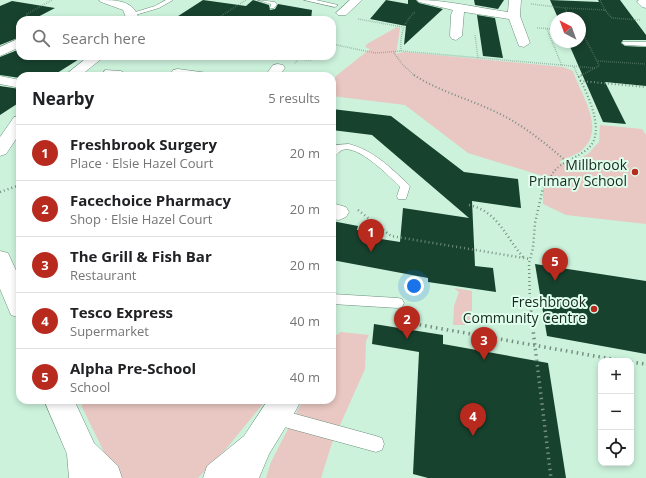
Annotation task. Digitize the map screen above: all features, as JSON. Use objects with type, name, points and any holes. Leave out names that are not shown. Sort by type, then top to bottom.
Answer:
[{"type":"street","points":[[105,0],[124,5],[131,16]]},
{"type":"street","points":[[426,1],[497,15],[514,16]]},
{"type":"street","points":[[520,1],[514,16],[524,43]]},
{"type":"street","points":[[456,36],[457,15],[460,8]]},
{"type":"street","points":[[0,52],[16,44]]},
{"type":"street","points":[[76,72],[93,60]]},
{"type":"street","points":[[178,72],[186,60]]},
{"type":"street","points":[[0,80],[16,83]]},
{"type":"street","points":[[0,150],[16,127]]},
{"type":"street","points":[[0,260],[5,285],[16,301]]},
{"type":"street","points":[[61,404],[84,466],[106,478]]},
{"type":"street","points":[[243,478],[257,444],[281,408]]},
{"type":"street","points":[[219,478],[257,444]]},
{"type":"lane","points":[[134,16],[170,0]]},
{"type":"lane","points":[[261,0],[273,3],[274,5],[272,7]]},
{"type":"lane","points":[[307,0],[347,9]]},
{"type":"lane","points":[[625,43],[646,44]]},
{"type":"lane","points":[[336,151],[346,146],[364,151],[405,186],[402,196]]},
{"type":"lane","points":[[336,299],[398,303]]},
{"type":"lane","points":[[281,408],[376,444]]},
{"type":"path","points":[[27,16],[27,14],[52,0]]},
{"type":"path","points":[[220,16],[246,0]]},
{"type":"path","points":[[600,0],[605,10],[612,18],[646,20]]},
{"type":"path","points":[[401,51],[400,42],[403,28],[411,16],[426,1]]},
{"type":"path","points":[[520,1],[565,8],[605,10]]},
{"type":"path","points":[[565,8],[567,12]]},
{"type":"path","points":[[347,9],[403,28]]},
{"type":"path","points":[[547,29],[562,66]]},
{"type":"path","points":[[578,77],[599,66],[586,40]]},
{"type":"path","points":[[336,45],[381,53],[394,53],[401,51],[595,68]]},
{"type":"path","points":[[394,53],[405,68],[422,80],[496,111],[514,121],[530,130],[566,161]]},
{"type":"path","points":[[597,61],[646,64]]},
{"type":"path","points":[[551,478],[530,307],[530,260],[533,248],[535,223],[543,188],[554,170],[566,161],[586,151],[596,136],[595,120],[588,97],[574,67]]},
{"type":"path","points":[[580,81],[646,87]]},
{"type":"path","points":[[0,192],[16,186]]},
{"type":"path","points":[[470,205],[483,210],[503,227],[516,250],[525,259]]},
{"type":"path","points":[[336,211],[352,209],[359,210],[369,216],[385,233],[397,238],[530,260]]},
{"type":"path","points":[[392,320],[470,332],[535,346],[605,358]]},
{"type":"path","points":[[634,362],[646,364]]},
{"type":"shaded area","points":[[397,27],[400,28],[396,54],[404,52],[563,67],[573,71],[590,112],[592,133],[588,142],[581,151],[559,162],[568,165],[588,154],[599,142],[600,125],[642,129],[646,135],[646,224],[566,215],[543,204],[543,176],[468,153],[405,105],[336,96],[336,76],[370,49],[365,47],[367,44]]},
{"type":"shaded area","points":[[454,288],[472,291],[472,319],[468,325],[453,325],[454,306],[459,292]]},
{"type":"shaded area","points":[[341,332],[369,335],[366,341],[365,369],[332,443],[321,478],[266,478],[271,462],[301,404],[336,404],[336,335]]},
{"type":"shaded area","points":[[82,404],[263,404],[226,449],[198,478],[121,478],[104,452],[82,407]]},
{"type":"building","points":[[203,0],[246,6],[253,0],[269,5],[270,10],[275,9],[278,4],[312,10],[311,16],[178,16]]},
{"type":"building","points":[[386,0],[408,4],[408,0],[416,0],[419,3],[443,9],[404,45],[406,26],[370,19]]},
{"type":"building","points":[[474,0],[504,0],[498,9],[475,5]]},
{"type":"building","points":[[550,0],[599,2],[598,0],[620,0],[646,35],[646,40],[623,40],[621,43],[625,46],[646,47],[646,86],[605,82],[626,124],[603,122],[571,48],[586,48],[586,12],[555,12]]},
{"type":"building","points":[[12,1],[55,8],[40,16],[16,16],[16,39],[0,45],[0,6]]},
{"type":"building","points":[[477,15],[495,18],[503,58],[483,56]]},
{"type":"building","points":[[16,51],[16,60],[78,60],[59,72],[16,72],[16,77],[0,75],[0,57]]},
{"type":"building","points":[[0,86],[16,88],[16,105],[0,115]]},
{"type":"building","points":[[336,109],[391,116],[464,172],[518,179],[521,208],[472,201],[475,266],[493,268],[496,292],[428,282],[428,278],[336,261],[336,222],[358,226],[357,230],[363,231],[362,236],[400,242],[403,208],[469,218],[372,135],[336,130]]},
{"type":"building","name":"Freshbrook Community Centre","points":[[535,264],[646,281],[646,354],[547,336]]},
{"type":"building","points":[[374,324],[443,335],[443,344],[548,363],[566,478],[428,478],[413,474],[419,352],[372,344]]},
{"type":"place","name":"Millbrook Primary School","points":[[635,172]]},
{"type":"place","name":"Freshbrook Surgery","points":[[371,252]]},
{"type":"place","name":"Alpha Pre-School","points":[[555,281]]},
{"type":"place","name":"Freshbrook Community Centre","points":[[594,309]]},
{"type":"place","name":"Facechoice Pharmacy","points":[[407,339]]},
{"type":"place","name":"The Grill & Fish Bar","points":[[484,360]]},
{"type":"place","name":"Tesco Express","points":[[473,436]]}]
